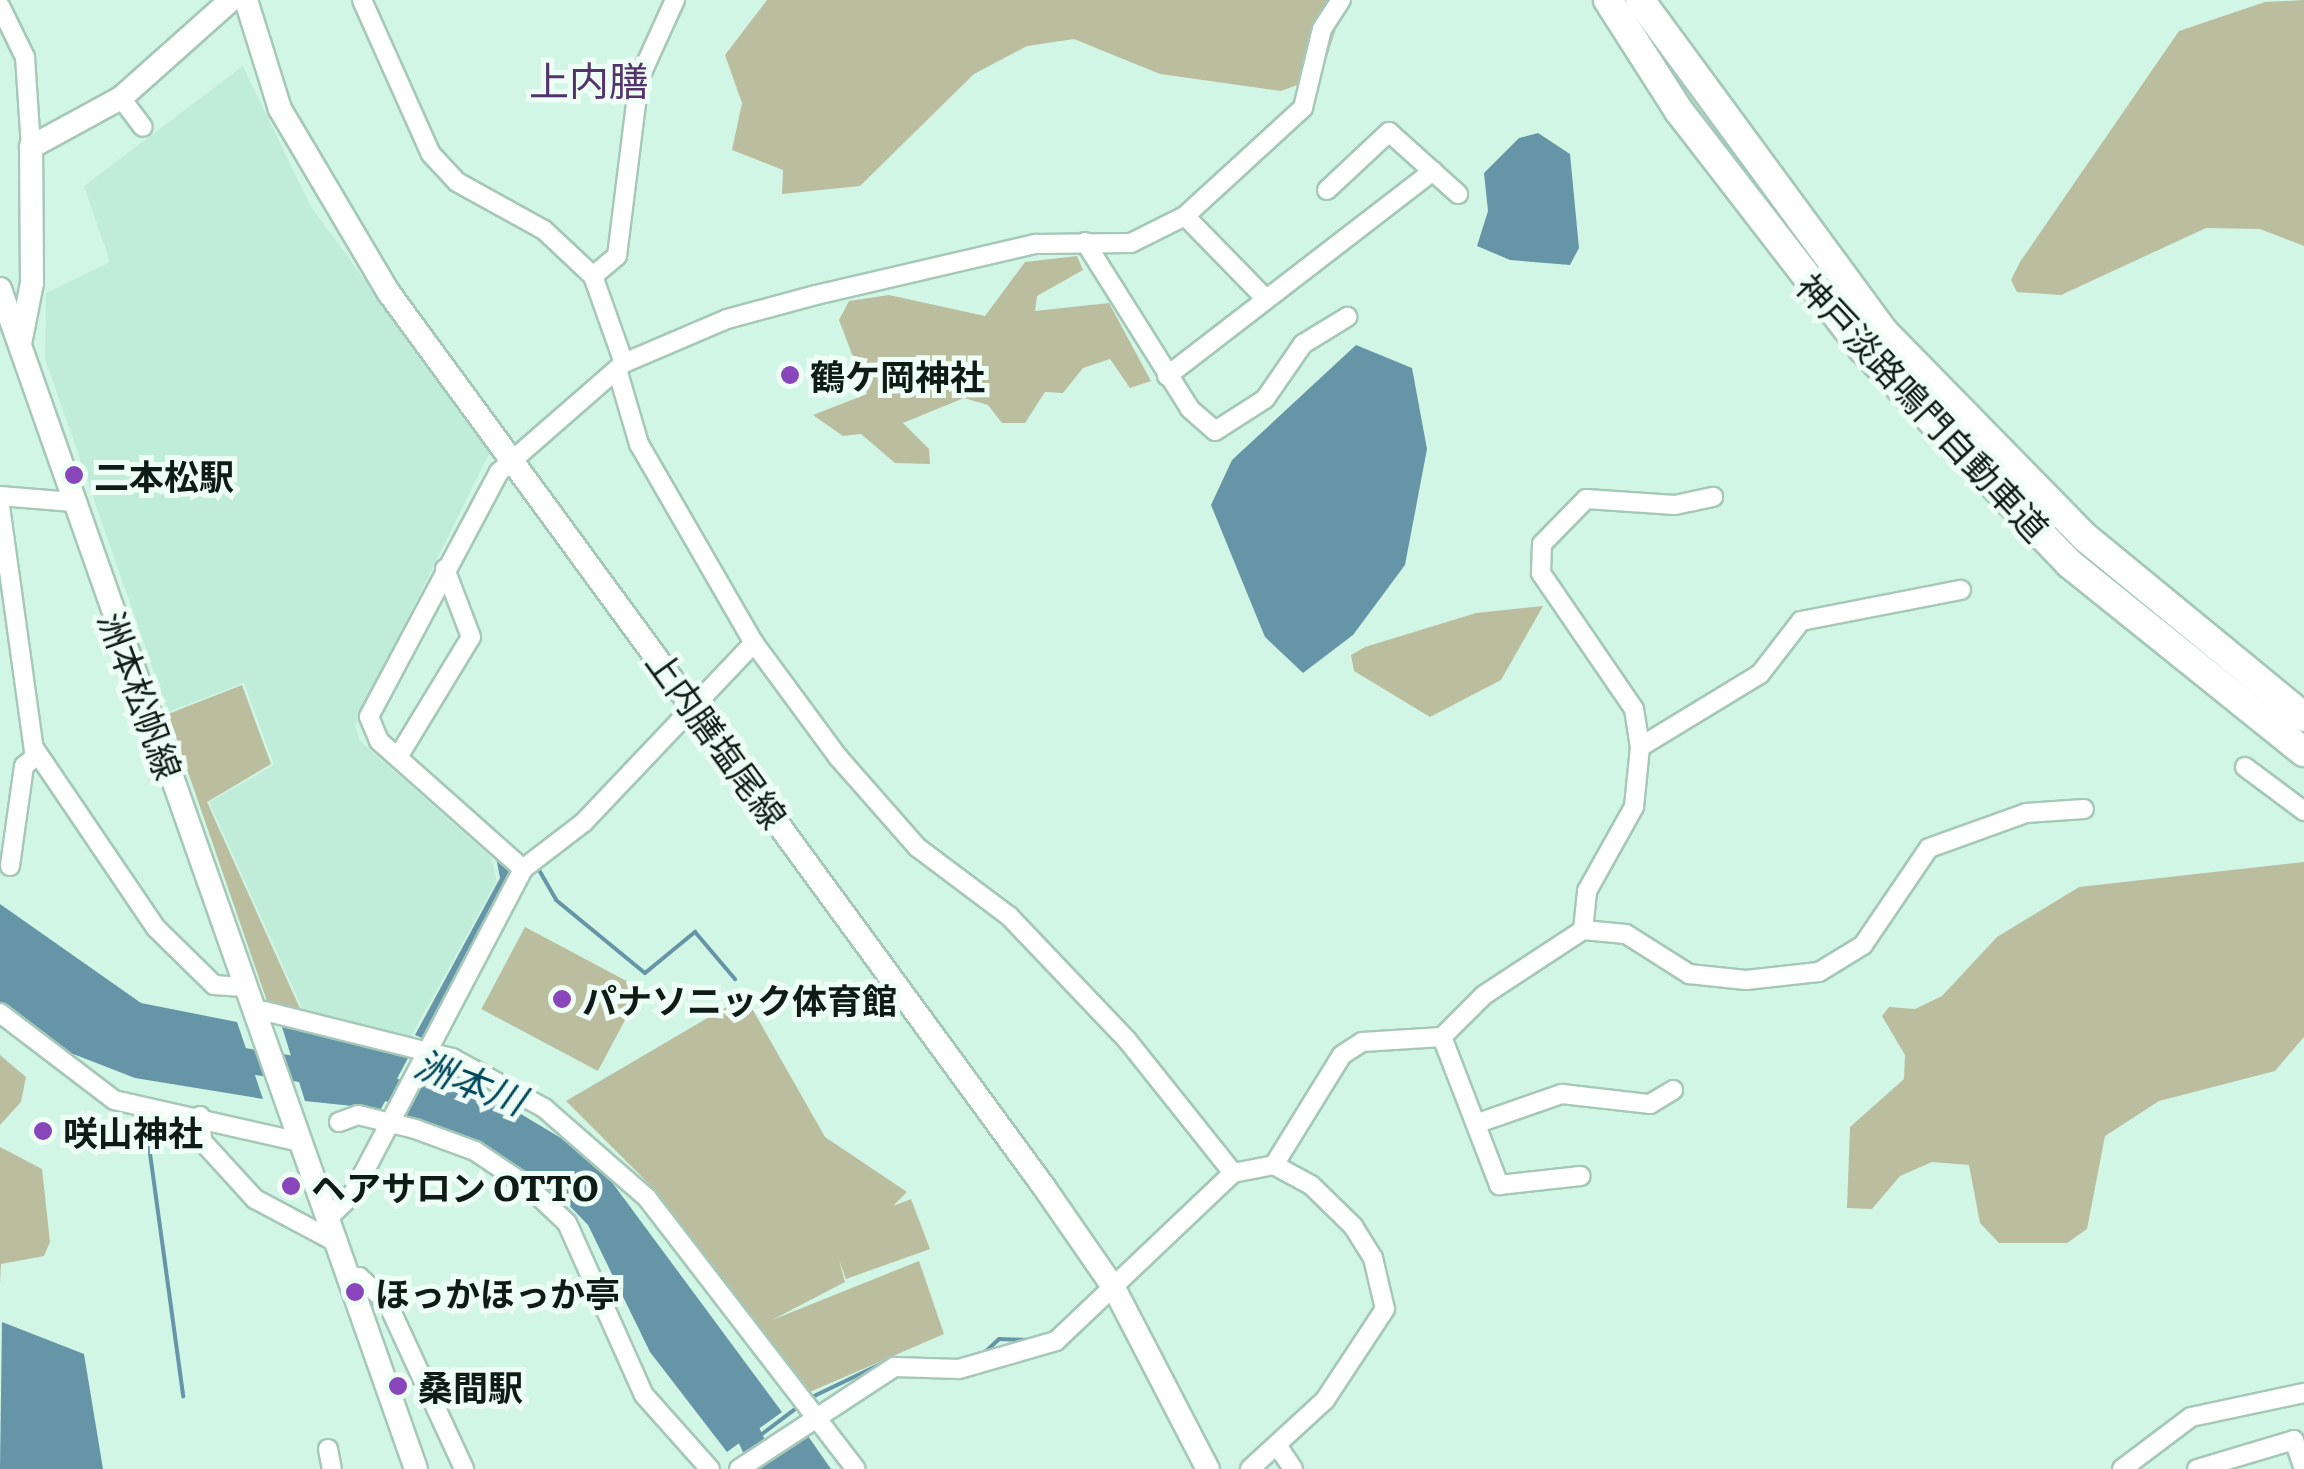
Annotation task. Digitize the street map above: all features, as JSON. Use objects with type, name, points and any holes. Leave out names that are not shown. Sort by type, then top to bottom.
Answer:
[{"type":"highway","name":"神戸淡路鳴門自動車道","points":[[1608,0],[1679,111],[1863,349],[2070,564],[2304,752]]},
{"type":"highway","name":"神戸淡路鳴門自動車道","points":[[1640,0],[1884,332],[2086,538],[2304,717]]},
{"type":"main road","points":[[31,147],[121,98],[231,0]]},
{"type":"main road","name":"上内膳塩尾線","points":[[246,0],[280,109],[322,191],[1114,1288],[1208,1469]]},
{"type":"main road","name":"洲本松帆線","points":[[31,147],[32,283],[20,344],[246,987],[261,1014],[298,1135],[416,1469]]},
{"type":"main road","points":[[0,289],[20,344]]},
{"type":"street","points":[[362,0],[432,154],[457,182],[544,230],[592,276],[622,370],[639,444],[754,643],[917,847],[1009,916],[1127,1040],[1233,1174]]},
{"type":"street","points":[[592,276],[617,256],[640,80],[675,0]]},
{"type":"street","points":[[523,869],[398,757],[369,716],[445,569],[515,458],[622,370],[727,319],[1036,244],[1131,243],[1185,216],[1303,108],[1322,29],[1340,0]]},
{"type":"street","points":[[2,10],[26,57],[31,147]]},
{"type":"street","points":[[121,98],[143,128]]},
{"type":"street","points":[[1327,190],[1389,132],[1458,194]]},
{"type":"street","points":[[1167,376],[1433,171]]},
{"type":"street","points":[[1185,216],[1266,299]]},
{"type":"street","points":[[1084,242],[1167,376],[1215,431],[1265,400],[1303,344],[1347,317]]},
{"type":"street","points":[[0,496],[73,502]]},
{"type":"street","points":[[1582,930],[1587,891],[1634,806],[1640,747],[1634,709],[1541,573],[1542,544],[1586,498],[1676,505],[1714,497]]},
{"type":"street","points":[[0,506],[34,748],[10,866]]},
{"type":"street","points":[[398,757],[471,637],[445,569]]},
{"type":"street","points":[[1640,747],[1760,674],[1800,621],[1960,590]]},
{"type":"street","points":[[328,1219],[341,1214],[388,1118],[523,869],[584,822],[754,643]]},
{"type":"street","points":[[34,748],[156,928],[214,985],[246,987]]},
{"type":"street","points":[[2246,767],[2304,811]]},
{"type":"street","points":[[1274,1165],[1342,1055],[1362,1042],[1442,1038],[1484,995],[1582,930],[1626,934],[1689,974],[1746,980],[1819,972],[1863,945],[1930,848],[2026,812],[2084,808]]},
{"type":"street","points":[[0,1013],[94,1090],[298,1135]]},
{"type":"street","points":[[261,1014],[423,1052],[501,1083],[602,1154],[648,1198],[806,1409],[856,1469]]},
{"type":"street","points":[[1442,1038],[1481,1122],[1499,1185],[1581,1176]]},
{"type":"street","points":[[1481,1122],[1562,1094],[1650,1104],[1673,1090]]},
{"type":"street","points":[[200,1116],[202,1141],[255,1199],[336,1242]]},
{"type":"street","points":[[339,1122],[388,1118],[476,1150],[567,1223],[644,1395],[710,1469]]},
{"type":"street","points":[[739,1469],[806,1409],[894,1367],[958,1369],[1031,1352],[1077,1325],[1233,1174],[1274,1165],[1311,1185],[1353,1226],[1386,1299],[1325,1400],[1279,1448],[1250,1469]]},
{"type":"street","points":[[350,1280],[360,1277],[387,1302],[464,1469]]},
{"type":"street","points":[[2122,1469],[2191,1417],[2304,1392]]},
{"type":"street","points":[[2197,1469],[2299,1440],[2304,1469]]},
{"type":"street","points":[[1279,1448],[1294,1469]]},
{"type":"street","points":[[328,1449],[332,1469]]},
{"type":"shaded area","points":[[767,0],[1338,0],[1341,12],[1321,76],[1281,91],[1160,74],[1074,39],[1027,46],[974,74],[860,186],[782,194],[783,170],[732,150],[742,103],[725,55]]},
{"type":"shaded area","points":[[2304,0],[2304,246],[2260,229],[2206,228],[2061,295],[2017,292],[2011,280],[2020,262],[2179,31],[2265,2]]},
{"type":"shaded area","points":[[243,66],[310,205],[490,452],[355,725],[360,741],[491,857],[497,881],[410,1038],[303,1010],[209,802],[274,765],[244,683],[168,712],[45,359],[46,293],[110,262],[84,186]]},
{"type":"shaded area","points":[[1077,256],[1083,270],[1037,296],[1035,311],[1109,303],[1151,381],[1130,388],[1110,359],[1083,368],[1063,393],[1045,392],[1025,423],[1002,423],[988,405],[964,398],[903,423],[929,449],[930,464],[895,463],[861,434],[843,436],[813,415],[867,394],[839,320],[849,301],[889,295],[985,316],[1025,262]]},
{"type":"shaded area","points":[[1543,606],[1501,680],[1430,717],[1354,671],[1351,655],[1365,647],[1476,613]]},
{"type":"shaded area","points":[[242,685],[271,764],[207,802],[302,1013],[269,1007],[168,714]]},
{"type":"shaded area","points":[[2304,862],[2304,1037],[2275,1071],[2159,1101],[2105,1136],[2087,1229],[2067,1243],[1999,1243],[1980,1223],[1969,1165],[1932,1162],[1900,1176],[1872,1209],[1847,1208],[1850,1127],[1904,1079],[1905,1055],[1882,1016],[1889,1007],[1915,1009],[1942,996],[1997,937],[2079,887]]},
{"type":"shaded area","name":"パナソニック体育館","points":[[525,927],[642,989],[598,1071],[481,1009]]},
{"type":"shaded area","points":[[745,996],[825,1137],[907,1192],[893,1206],[911,1199],[930,1249],[846,1279],[839,1260],[845,1282],[772,1320],[919,1261],[944,1334],[805,1394],[648,1183],[566,1101]]},
{"type":"shaded area","points":[[0,1055],[26,1077],[21,1102],[0,1125]]},
{"type":"shaded area","points":[[0,1147],[42,1169],[50,1242],[44,1256],[1,1264],[0,1284]]},
{"type":"water","points":[[1538,133],[1570,154],[1579,248],[1570,265],[1510,260],[1477,246],[1488,211],[1484,173],[1519,138]]},
{"type":"water","points":[[1356,345],[1412,368],[1427,449],[1405,565],[1353,635],[1303,673],[1265,637],[1211,505],[1232,460]]},
{"type":"water","points":[[386,752],[512,867],[424,1039],[415,1035],[500,878],[496,857],[380,757]]},
{"type":"water","points":[[0,904],[141,1003],[237,1022],[263,1099],[135,1078],[68,1052],[0,1002]]},
{"type":"water","points":[[282,1027],[408,1058],[381,1109],[305,1101]]},
{"type":"water","points":[[433,1061],[594,1158],[782,1412],[727,1452],[650,1352],[588,1225],[562,1198],[472,1141],[404,1116]]},
{"type":"water","points":[[2,1322],[84,1354],[103,1469],[0,1469]]},
{"type":"water","points":[[803,1429],[831,1469],[749,1469]]},
{"type":"waterway","points":[[539,870],[556,900],[645,973],[695,932],[735,979]]},
{"type":"waterway","name":"洲本川","points":[[218,1056],[361,1079],[447,1109]]},
{"type":"waterway","points":[[145,1117],[183,1396]]},
{"type":"waterway","points":[[983,1354],[999,1339],[1031,1340]]},
{"type":"waterway","points":[[810,1398],[891,1359],[930,1360]]},
{"type":"waterway","points":[[736,1407],[764,1469]]},
{"type":"waterway","points":[[746,1446],[798,1407]]},
{"type":"place","name":"鶴ケ岡神社","points":[[790,375]]},
{"type":"place","name":"二本松駅","points":[[74,475]]},
{"type":"place","name":"パナソニック体育館","points":[[562,999]]},
{"type":"place","name":"咲山神社","points":[[43,1131]]},
{"type":"place","name":"ヘアサロン OTTO","points":[[291,1186]]},
{"type":"place","name":"ほっかほっか亭","points":[[355,1292]]},
{"type":"place","name":"桑間駅","points":[[398,1386]]},
{"type":"district","name":"上内膳","points":[[589,79]]}]
